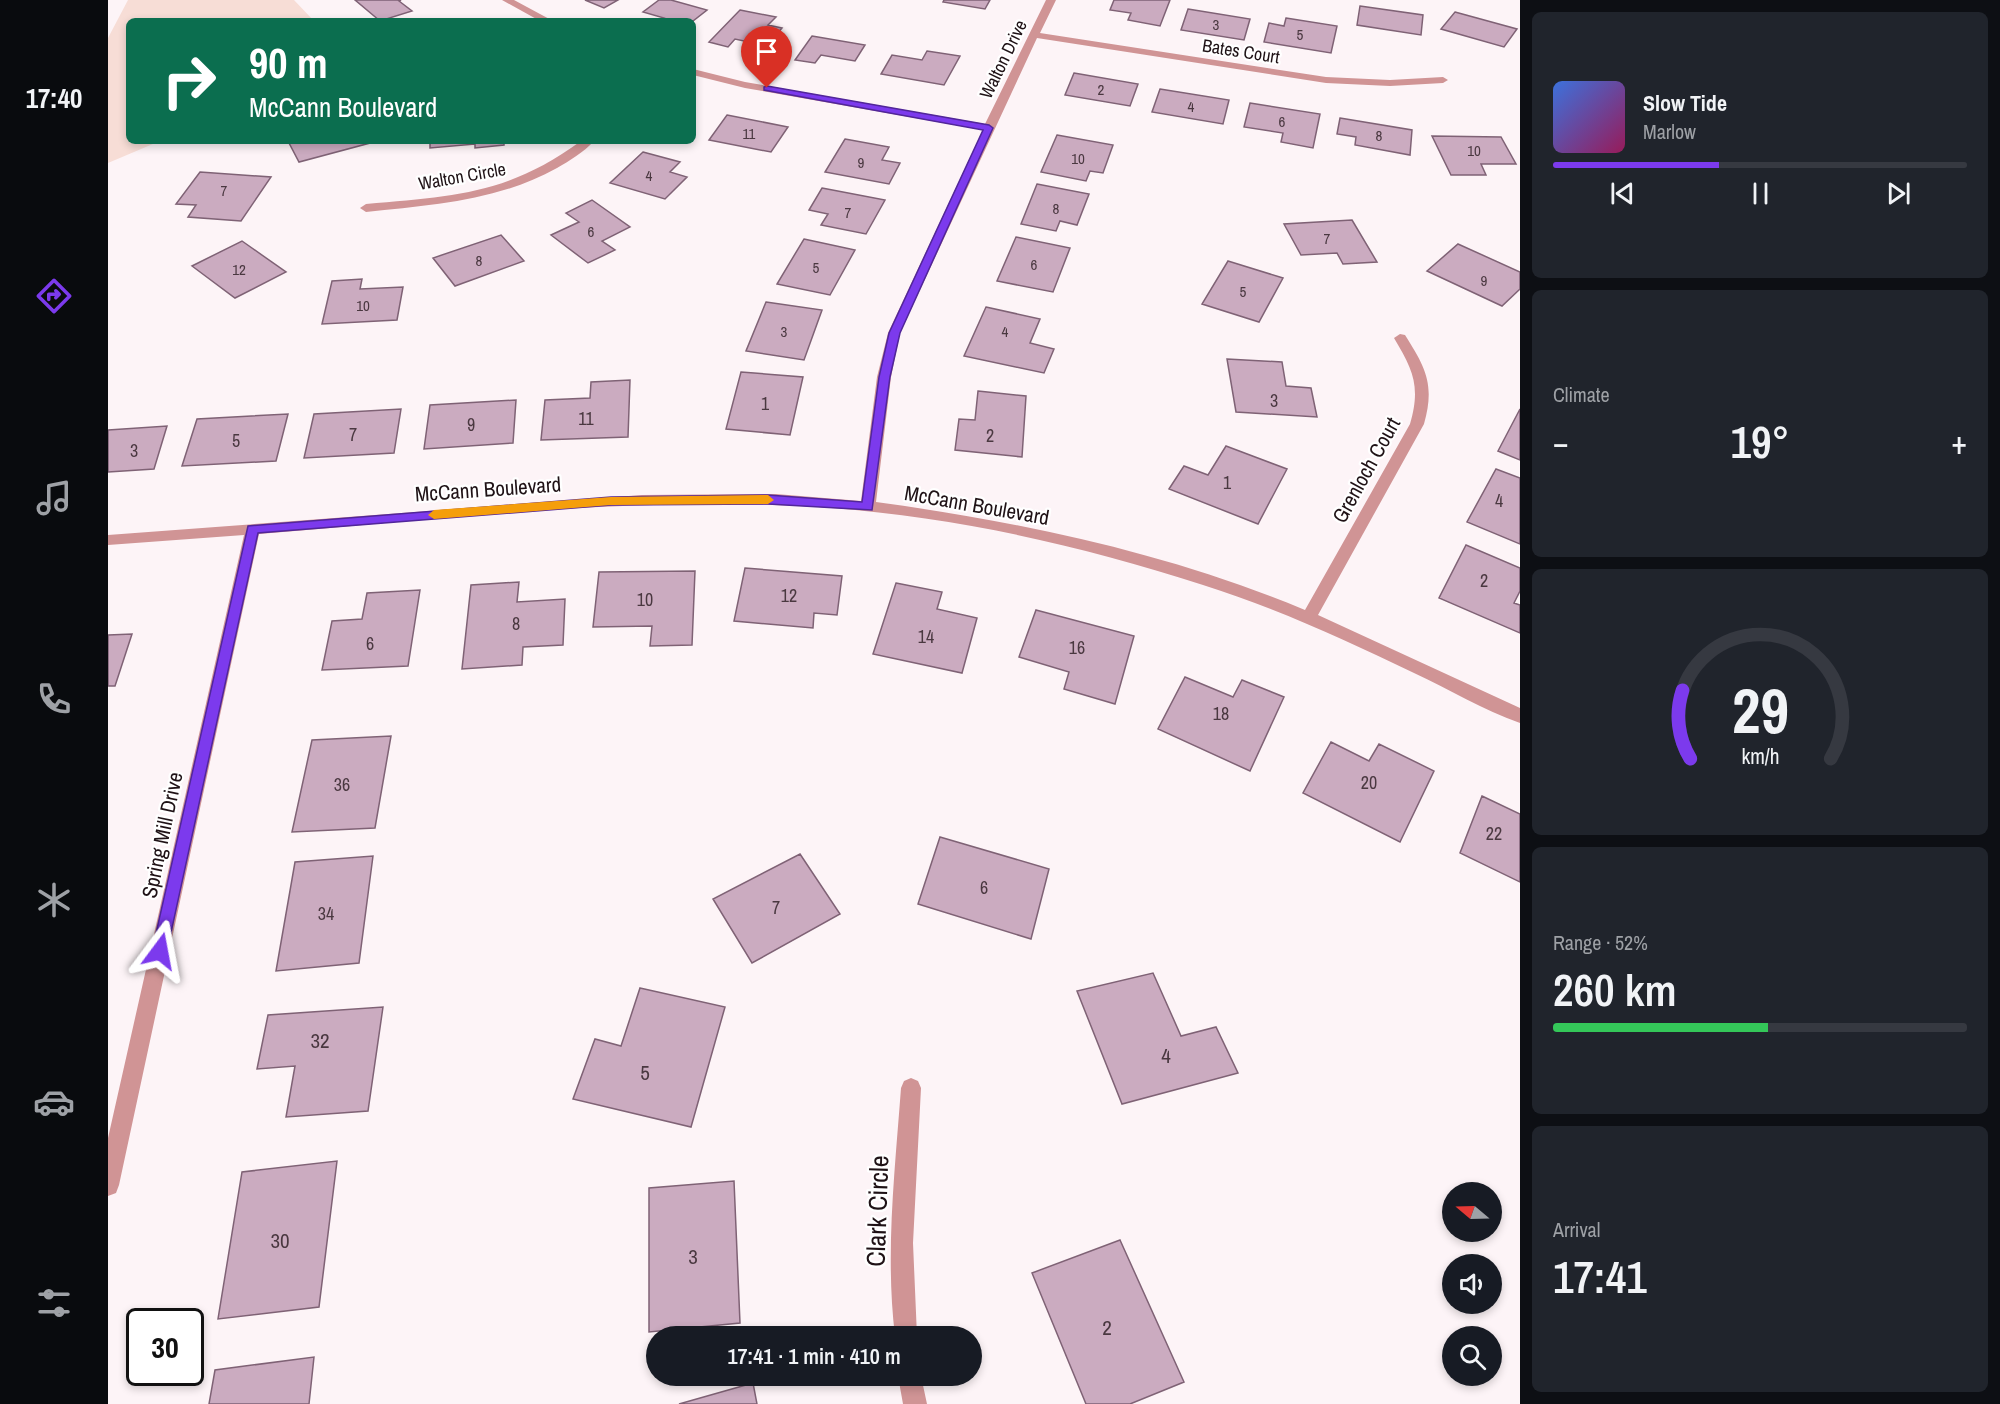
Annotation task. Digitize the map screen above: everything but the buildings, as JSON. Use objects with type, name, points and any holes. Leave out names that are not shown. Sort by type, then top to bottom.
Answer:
[{"type":"street","points":[[507,0],[542,18]]},
{"type":"street","name":"Walton Drive","points":[[868,507],[884,377],[894,333],[1051,0]]},
{"type":"street","name":"Bates Court","points":[[1036,35],[1326,81],[1390,83],[1443,80]]},
{"type":"street","points":[[696,73],[745,85],[989,128]]},
{"type":"street","name":"Walton Circle","points":[[366,208],[454,199],[507,189],[551,169],[584,144]]},
{"type":"street","name":"Grenloch Court","points":[[1308,618],[1416,424],[1422,408],[1425,390],[1419,369],[1400,338]]},
{"type":"street","name":"McCann Boulevard","points":[[108,540],[611,501],[768,500],[868,507],[967,522],[1102,551],[1212,582],[1308,618],[1520,716]]},
{"type":"street","name":"Spring Mill Drive","points":[[108,1185],[253,529]]},
{"type":"street","name":"Clark Circle","points":[[905,1326],[903,1243],[911,1088]]},
{"type":"street","points":[[912,1386],[915,1404]]},
{"type":"shaded area","points":[[128,0],[294,0],[311,18],[126,18],[126,144],[153,144],[108,163],[108,38]]},
{"type":"slow traffic","points":[[434,515],[611,501],[768,500]]},
{"type":"route","points":[[160,951],[253,529],[611,501],[768,500],[868,507],[884,377],[894,333],[989,128],[767,88]]}]
